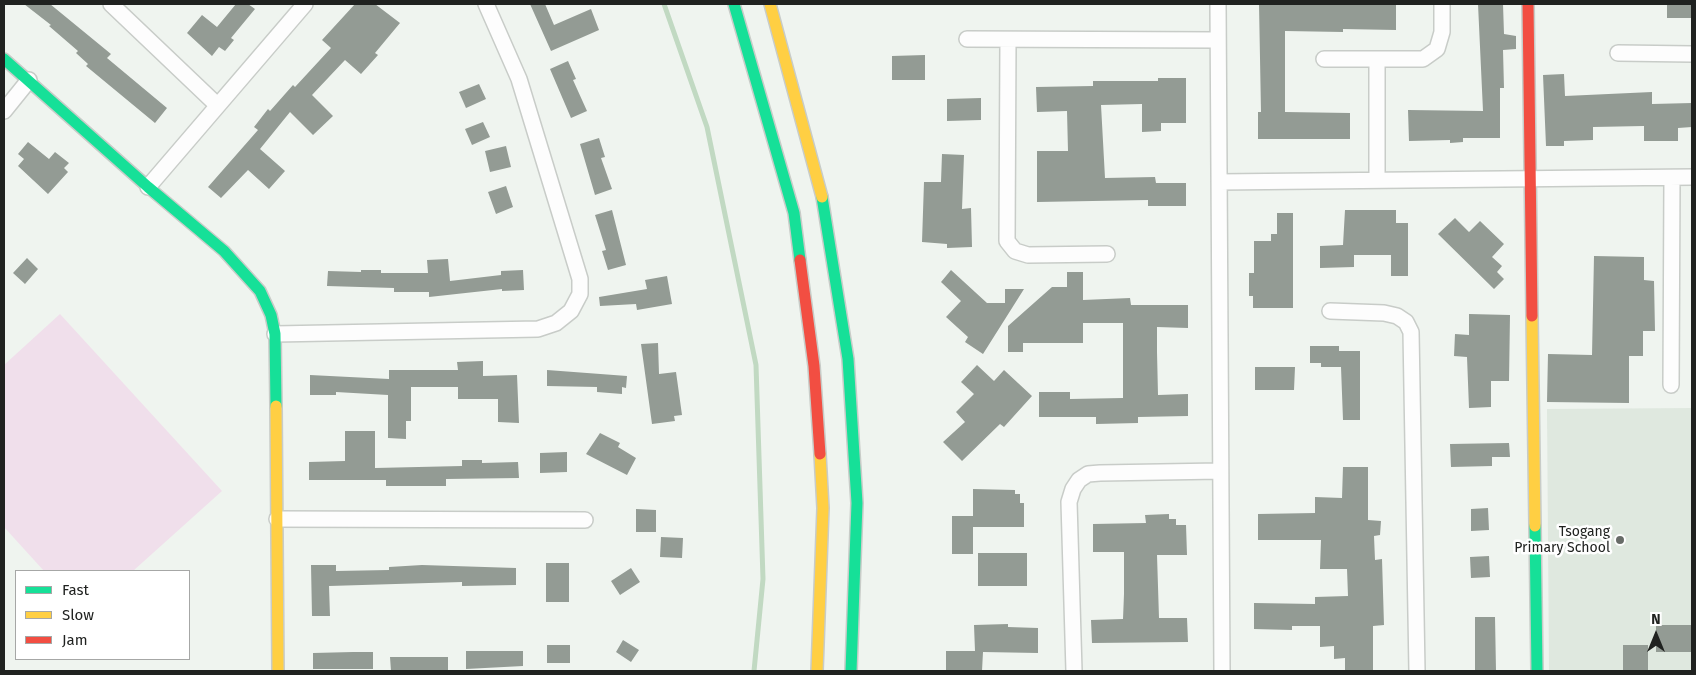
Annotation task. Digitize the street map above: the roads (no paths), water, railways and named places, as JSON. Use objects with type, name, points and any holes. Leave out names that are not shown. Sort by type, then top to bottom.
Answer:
[{"type":"street","points":[[111,4],[217,105]]},
{"type":"street","points":[[148,187],[304,4]]},
{"type":"street","points":[[275,334],[538,329],[556,323],[571,311],[580,294],[580,279],[519,78],[486,4]]},
{"type":"street","points":[[734,4],[794,213],[814,366],[822,508],[817,671]]},
{"type":"street","points":[[770,4],[825,208],[848,359],[857,503],[851,671]]},
{"type":"street","points":[[1218,4],[1222,671]]},
{"type":"street","points":[[1324,59],[1423,59],[1437,49],[1442,32],[1442,4]]},
{"type":"street","points":[[1528,4],[1537,671]]},
{"type":"street","points":[[967,39],[1008,41],[1218,40]]},
{"type":"street","points":[[1008,41],[1007,241],[1014,251],[1028,255],[1107,254]]},
{"type":"street","points":[[1618,53],[1692,54]]},
{"type":"street","points":[[4,59],[148,187],[224,251],[260,290],[271,315],[275,334],[278,671]]},
{"type":"street","points":[[1377,180],[1378,59]]},
{"type":"street","points":[[4,111],[29,80]]},
{"type":"street","points":[[1219,182],[1692,177]]},
{"type":"street","points":[[1671,385],[1672,178]]},
{"type":"street","points":[[1330,311],[1391,314],[1406,322],[1411,332],[1417,671]]},
{"type":"street","points":[[1074,671],[1069,502],[1079,480],[1088,474],[1100,473],[1220,470]]},
{"type":"street","points":[[277,519],[585,520]]},
{"type":"waterway","points":[[664,4],[707,127],[756,365],[763,579],[754,671]]},
{"type":"place","name":"Tsogang Primary School","points":[[1620,540]]}]
